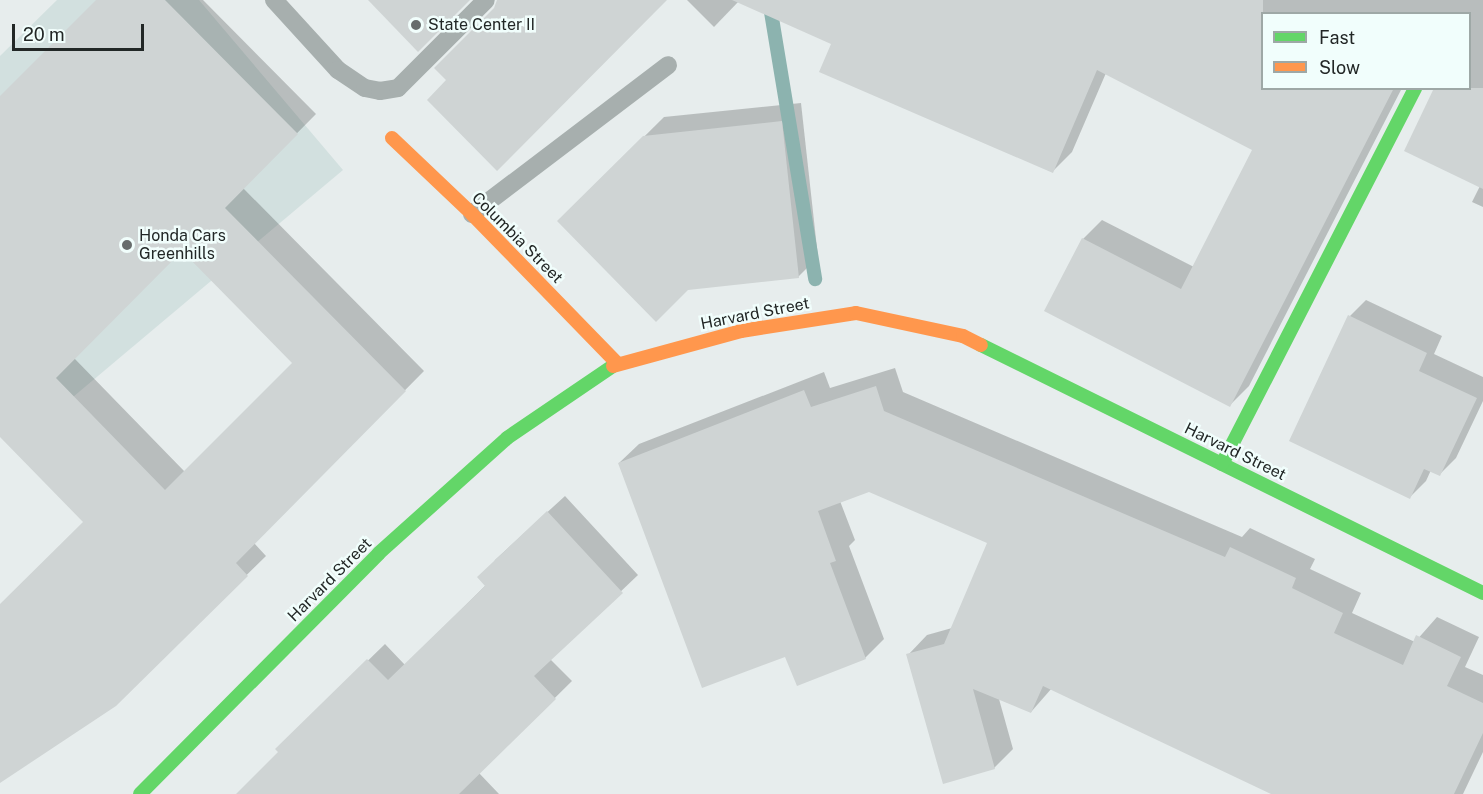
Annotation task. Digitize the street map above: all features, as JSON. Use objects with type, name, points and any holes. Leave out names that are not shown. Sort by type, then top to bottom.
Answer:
[{"type":"street","points":[[1222,464],[1414,90]]},
{"type":"street","name":"Columbia Street","points":[[392,138],[472,214],[617,363]]},
{"type":"street","name":"Harvard Street","points":[[140,794],[379,553],[507,438],[617,363],[741,331],[856,313],[963,336],[1483,593]]},
{"type":"lane","points":[[274,0],[338,70],[365,88],[380,91],[398,88],[486,0]]},
{"type":"lane","points":[[472,214],[668,65]]},
{"type":"shaded area","name":"Honda Cars Greenhills","points":[[57,0],[199,0],[343,170],[73,397],[0,320],[0,56]]},
{"type":"building","points":[[96,0],[165,0],[298,134],[225,208],[406,391],[236,563],[248,576],[116,706],[0,783],[0,604],[83,522],[0,437],[0,96]],"holes":[[[182,251],[292,363],[165,490],[56,378]]]},
{"type":"building","name":"State Center II","points":[[368,0],[470,0],[418,52]]},
{"type":"building","points":[[497,0],[667,0],[497,171],[427,100],[446,80],[434,68],[494,8]]},
{"type":"building","points":[[732,0],[1263,0],[1261,90],[1393,90],[1230,407],[1044,311],[1082,238],[1181,289],[1252,150],[1097,70],[1053,173],[819,72],[831,44]]},
{"type":"building","points":[[1483,88],[1483,189],[1404,151],[1433,90]]},
{"type":"building","points":[[782,121],[799,278],[688,290],[656,322],[557,221],[643,136]]},
{"type":"building","points":[[1348,315],[1427,353],[1419,371],[1477,398],[1440,476],[1424,469],[1410,499],[1289,441]]},
{"type":"building","points":[[876,386],[884,411],[1225,557],[1230,547],[1296,578],[1292,588],[1343,613],[1334,633],[1403,665],[1416,635],[1461,657],[1447,686],[1483,703],[1483,733],[1454,794],[1271,794],[1043,686],[1031,713],[973,689],[995,769],[943,784],[906,654],[944,644],[987,543],[869,492],[818,511],[836,561],[830,563],[866,659],[797,686],[785,657],[702,688],[618,463],[804,390],[811,407]]},
{"type":"building","points":[[547,511],[623,593],[534,676],[556,699],[459,794],[236,794],[278,752],[275,749],[367,659],[388,680],[485,586],[477,577]]},
{"type":"waterway","points":[[769,0],[815,279]]},
{"type":"traffic: fast","points":[[1222,464],[1414,90]]},
{"type":"traffic: fast","points":[[981,345],[1483,593]]},
{"type":"traffic: fast","points":[[140,794],[379,553],[507,438],[613,366]]},
{"type":"traffic: slow","points":[[392,138],[472,214],[617,363]]},
{"type":"traffic: slow","points":[[613,366],[741,331],[856,313],[963,336],[981,345]]},
{"type":"place","name":"State Center II","points":[[416,25]]},
{"type":"place","name":"Honda Cars Greenhills","points":[[127,245]]}]
